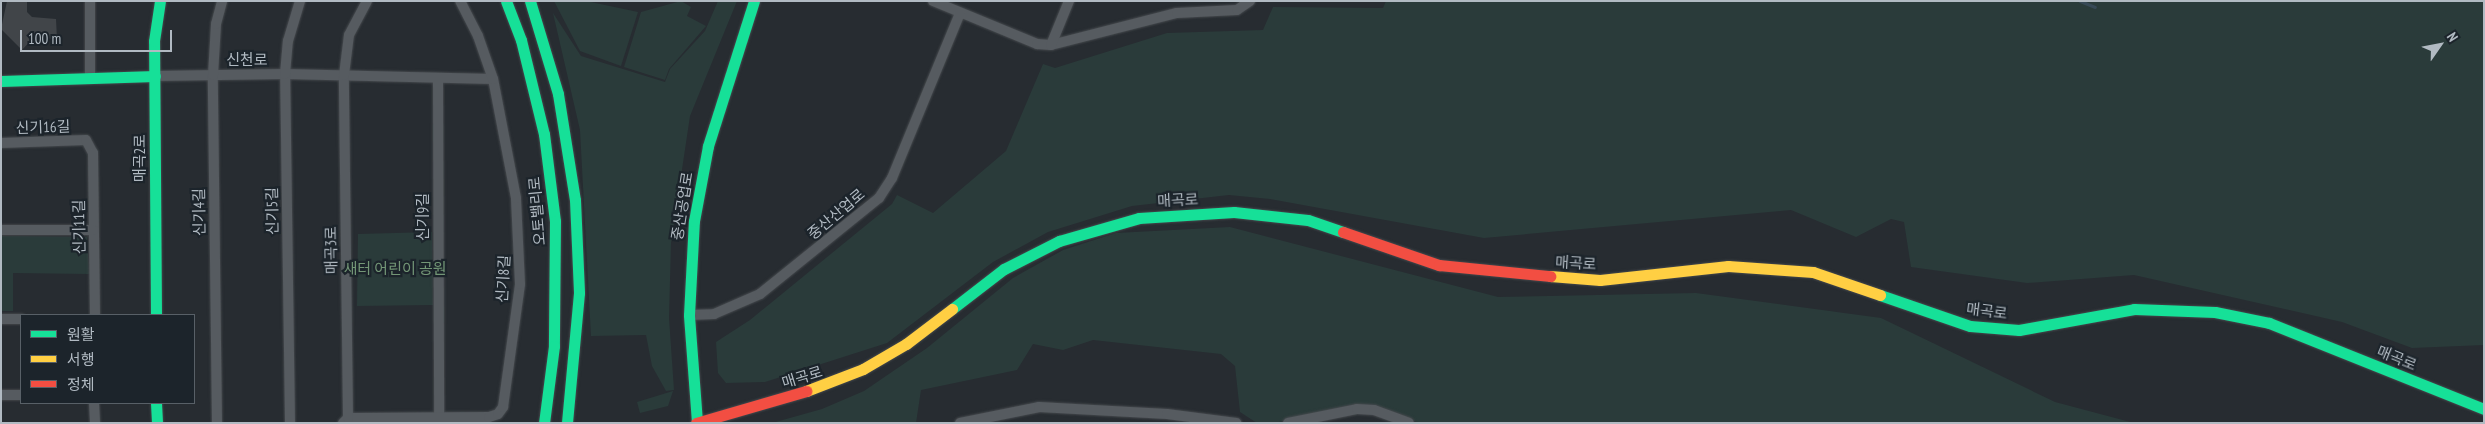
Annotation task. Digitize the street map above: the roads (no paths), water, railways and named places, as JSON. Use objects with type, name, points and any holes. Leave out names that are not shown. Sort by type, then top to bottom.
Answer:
[{"type":"main road","name":"매곡2로","points":[[156,314],[154,41],[160,1]]},
{"type":"main road","points":[[495,1],[520,40]]},
{"type":"main road","name":"오토밸리로","points":[[506,1],[520,40],[544,134],[555,221],[554,346],[544,423]]},
{"type":"main road","name":"중산공업로","points":[[697,423],[689,315],[690,256],[699,189],[754,1]]},
{"type":"main road","points":[[531,4],[562,111],[575,200],[579,293],[572,399],[567,423]]},
{"type":"main road","name":"신천로","points":[[1,81],[155,76]]},
{"type":"main road","name":"매곡로","points":[[697,423],[801,393],[863,369],[906,344],[1004,269],[1068,238],[1139,218],[1234,212],[1308,220],[1439,265],[1475,270],[1600,280],[1728,266],[1805,270],[1970,326],[2019,330],[2134,308],[2215,312],[2269,323],[2484,409]]},
{"type":"main road","points":[[572,399],[579,423]]},
{"type":"main road","points":[[156,404],[156,423]]},
{"type":"street","points":[[90,1],[90,79]]},
{"type":"street","name":"신기4길","points":[[216,423],[213,75],[216,24],[222,1]]},
{"type":"street","name":"신기5길","points":[[290,423],[285,74],[288,42],[300,1]]},
{"type":"street","name":"매곡3로","points":[[345,420],[344,75],[349,35],[367,1]]},
{"type":"street","name":"신기8길","points":[[345,420],[498,414],[511,361],[520,245],[508,142],[493,79],[478,36],[460,1]]},
{"type":"street","points":[[934,1],[960,13],[1051,45],[1177,13],[1236,10],[1250,1]]},
{"type":"street","points":[[1051,45],[1069,1]]},
{"type":"street","name":"중산산업로","points":[[689,315],[727,310],[760,294],[879,198],[892,178],[960,13]]},
{"type":"street","name":"신천로","points":[[155,76],[285,74],[493,79]]},
{"type":"street","name":"신기9길","points":[[438,78],[439,416]]},
{"type":"street","name":"신기16길","points":[[1,143],[86,140]]},
{"type":"street","name":"신기11길","points":[[86,140],[93,153],[95,314]]},
{"type":"street","points":[[1,230],[93,230]]},
{"type":"street","points":[[1,319],[20,319]]},
{"type":"street","points":[[1,395],[20,395]]},
{"type":"street","points":[[94,404],[95,423]]},
{"type":"street","points":[[960,423],[1039,407],[1167,414],[1236,423]]},
{"type":"street","points":[[1288,423],[1357,409],[1374,410],[1409,423]]},
{"type":"waterway","points":[[2080,1],[2095,7]]},
{"type":"park label","name":"새터 어린이 공원","points":[[395,269]]}]
